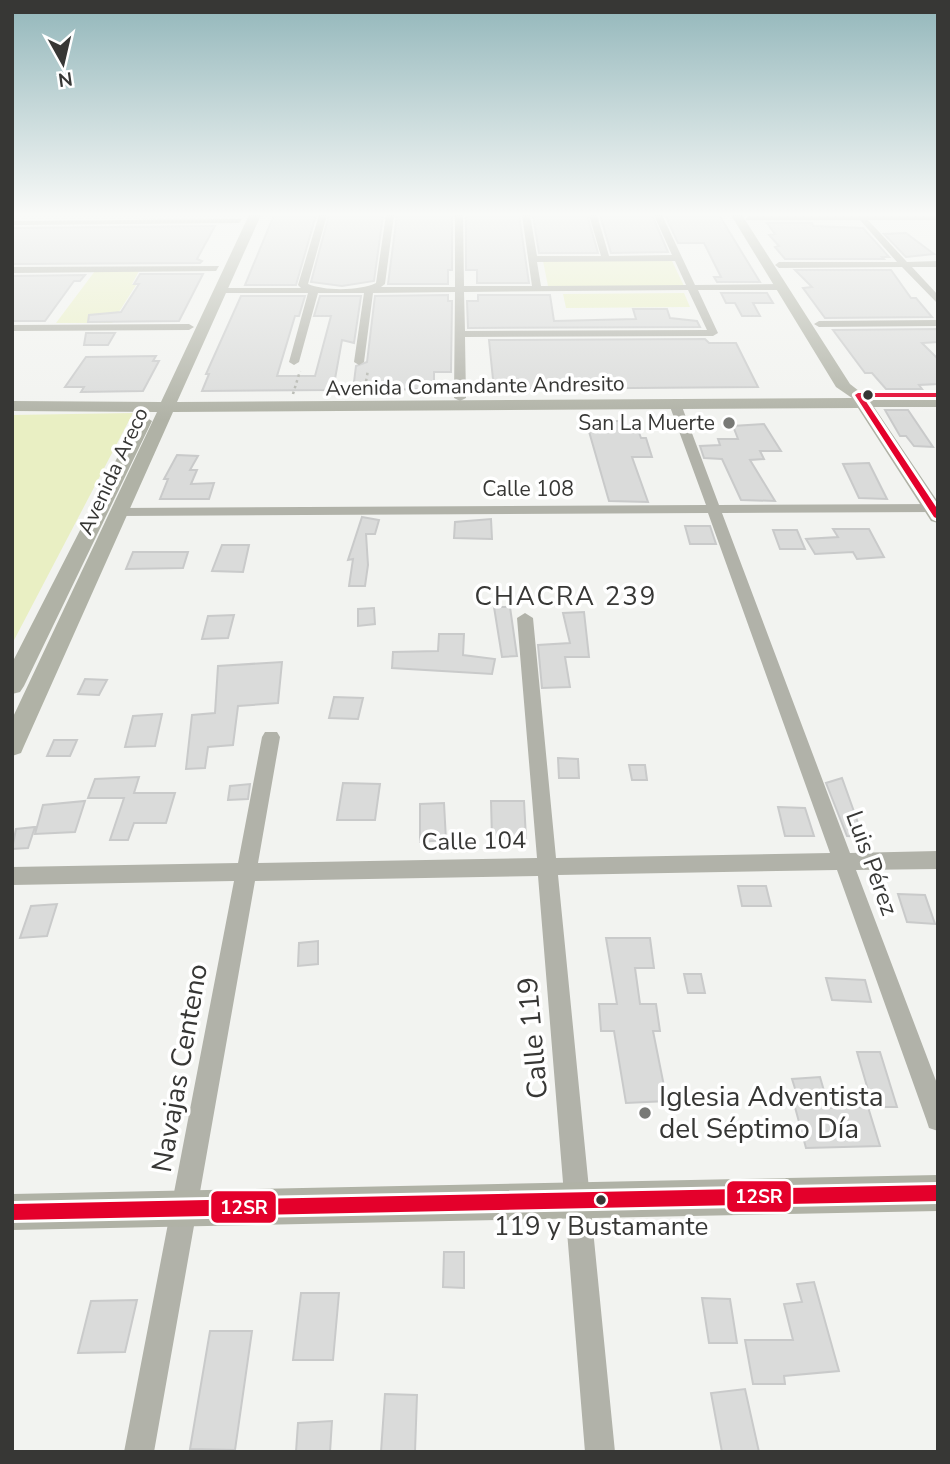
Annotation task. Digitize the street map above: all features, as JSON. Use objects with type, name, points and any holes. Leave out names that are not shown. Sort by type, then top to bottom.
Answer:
[{"type":"main road","name":"Avenida Areco","points":[[12,746],[119,512],[188,327],[209,283]]},
{"type":"main road","name":"Avenida Areco","points":[[12,686],[224,283]]},
{"type":"main road","points":[[780,283],[844,387],[860,399],[936,511]]},
{"type":"main road","points":[[791,283],[862,387],[860,399]]},
{"type":"main road","name":"Avenida Comandante Andresito","points":[[161,403],[384,408],[676,404],[938,395]]},
{"type":"main road","name":"Avenida Comandante Andresito","points":[[12,404],[460,398],[860,399],[938,402]]},
{"type":"main road","points":[[12,1212],[938,1193]]},
{"type":"street","points":[[303,283],[314,290]]},
{"type":"street","points":[[369,290],[380,283]]},
{"type":"street","points":[[460,283],[460,398]]},
{"type":"street","points":[[536,283],[537,289]]},
{"type":"street","points":[[460,334],[712,332],[690,283]]},
{"type":"street","points":[[922,283],[938,301]]},
{"type":"street","points":[[221,291],[782,287]]},
{"type":"street","points":[[294,362],[314,290]]},
{"type":"street","points":[[359,362],[369,290]]},
{"type":"street","points":[[819,324],[938,323]]},
{"type":"street","points":[[12,328],[188,327]]},
{"type":"street","points":[[676,404],[715,509]]},
{"type":"street","name":"Calle 108","points":[[119,512],[715,509],[936,511]]},
{"type":"street","name":"Luis Pérez","points":[[715,509],[938,1119]]},
{"type":"street","name":"Calle 119","points":[[526,618],[600,1452]]},
{"type":"street","name":"Navajas Centeno","points":[[139,1452],[271,737]]},
{"type":"street","name":"Calle 104","points":[[12,876],[938,860]]},
{"type":"path","points":[[292,399],[300,369],[294,362]]},
{"type":"path","points":[[359,362],[368,369],[363,399]]},
{"type":"green space","points":[[86,283],[136,285],[112,323],[56,323]]},
{"type":"green space","points":[[547,283],[683,283],[684,286],[548,286]]},
{"type":"green space","points":[[684,293],[690,307],[566,308],[563,294]]},
{"type":"green space","points":[[133,413],[12,644],[12,415]]},
{"type":"building","points":[[12,283],[72,283],[45,321],[12,321]]},
{"type":"building","points":[[198,283],[179,321],[88,322],[89,315],[121,312],[139,284],[134,284]]},
{"type":"building","points":[[246,283],[296,283],[296,285]]},
{"type":"building","points":[[321,283],[359,283],[342,286]]},
{"type":"building","points":[[388,283],[448,283],[448,284]]},
{"type":"building","points":[[808,283],[901,283],[911,298],[916,298],[932,317],[825,318],[803,288],[812,287]]},
{"type":"building","points":[[721,293],[767,293],[773,303],[753,303],[760,316],[742,316],[735,303],[726,303]]},
{"type":"building","points":[[448,295],[448,301],[452,301],[451,372],[434,372],[434,389],[353,390],[356,366],[367,362],[375,296]]},
{"type":"building","points":[[478,295],[550,295],[554,321],[636,319],[633,309],[667,309],[670,318],[697,321],[700,327],[468,328],[467,301],[478,301]]},
{"type":"building","points":[[241,296],[305,296],[299,316],[295,316],[277,376],[315,376],[331,316],[314,316],[320,296],[361,296],[354,343],[342,340],[333,390],[202,391],[209,374],[206,374]]},
{"type":"building","points":[[938,329],[938,342],[922,343],[938,359],[938,384],[919,385],[922,389],[886,389],[872,373],[865,373],[833,330]]},
{"type":"building","points":[[86,333],[115,333],[108,345],[84,345]]},
{"type":"building","points":[[705,339],[709,343],[736,343],[758,387],[494,389],[489,340]]},
{"type":"building","points":[[156,356],[153,361],[159,361],[143,391],[81,392],[84,387],[65,387],[86,357]]},
{"type":"building","points":[[885,410],[908,410],[933,447],[914,446],[906,436],[900,436]]},
{"type":"building","points":[[586,421],[620,421],[621,428],[637,427],[641,438],[646,438],[652,457],[632,457],[648,502],[609,501]]},
{"type":"building","points":[[764,424],[781,451],[760,451],[764,459],[750,460],[775,501],[741,500],[722,459],[704,458],[700,446],[720,445],[718,439],[738,439],[733,426]]},
{"type":"building","points":[[177,455],[198,456],[190,470],[197,470],[191,484],[214,483],[209,499],[160,499],[168,479],[164,479]]},
{"type":"building","points":[[869,463],[887,499],[859,498],[843,464]]},
{"type":"building","points":[[362,517],[379,520],[375,534],[366,534],[368,565],[365,586],[349,586],[353,559],[348,560]]},
{"type":"building","points":[[491,519],[492,539],[454,538],[455,522]]},
{"type":"building","points":[[685,526],[710,526],[716,544],[690,544]]},
{"type":"building","points":[[833,529],[869,529],[884,557],[857,559],[853,552],[815,554],[806,539],[838,537]]},
{"type":"building","points":[[773,530],[797,530],[805,549],[780,549]]},
{"type":"building","points":[[222,545],[249,545],[243,572],[212,571]]},
{"type":"building","points":[[133,552],[188,552],[183,568],[126,569]]},
{"type":"building","points":[[494,607],[510,607],[517,656],[502,657]]},
{"type":"building","points":[[374,608],[375,624],[358,626],[358,609]]},
{"type":"building","points":[[584,612],[589,657],[565,657],[570,687],[542,688],[538,645],[570,643],[563,613]]},
{"type":"building","points":[[234,615],[228,638],[202,639],[208,616]]},
{"type":"building","points":[[439,634],[464,634],[463,655],[495,659],[492,674],[392,668],[393,652],[438,651]]},
{"type":"building","points":[[282,662],[278,703],[238,706],[233,745],[208,747],[205,768],[186,769],[192,715],[215,713],[218,666]]},
{"type":"building","points":[[85,679],[107,680],[99,695],[78,694]]},
{"type":"building","points":[[334,697],[363,698],[358,719],[329,718]]},
{"type":"building","points":[[162,714],[155,746],[125,747],[133,716]]},
{"type":"building","points":[[54,740],[77,740],[70,756],[47,756]]},
{"type":"building","points":[[558,758],[578,759],[579,778],[559,778]]},
{"type":"building","points":[[629,765],[645,765],[647,780],[632,780]]},
{"type":"building","points":[[139,777],[134,793],[175,793],[166,823],[134,823],[128,840],[110,840],[124,798],[88,798],[95,779]]},
{"type":"building","points":[[842,778],[863,837],[847,836],[826,783]]},
{"type":"building","points":[[343,783],[380,784],[375,820],[337,820]]},
{"type":"building","points":[[250,784],[248,799],[228,800],[230,786]]},
{"type":"building","points":[[85,801],[75,832],[35,834],[43,805]]},
{"type":"building","points":[[491,801],[524,801],[526,838],[492,838]]},
{"type":"building","points":[[444,803],[446,840],[420,842],[420,804]]},
{"type":"building","points":[[778,807],[805,808],[814,836],[785,836]]},
{"type":"building","points":[[35,827],[28,848],[12,849],[16,829]]},
{"type":"building","points":[[738,886],[766,886],[771,906],[742,906]]},
{"type":"building","points":[[898,894],[925,895],[935,924],[907,922]]},
{"type":"building","points":[[57,904],[47,936],[20,938],[31,906]]},
{"type":"building","points":[[606,938],[650,938],[654,968],[635,968],[640,1004],[656,1004],[660,1031],[653,1031],[667,1101],[626,1103],[614,1031],[601,1031],[599,1004],[617,1004]]},
{"type":"building","points":[[318,941],[318,964],[298,966],[299,943]]},
{"type":"building","points":[[684,974],[701,974],[705,993],[688,993]]},
{"type":"building","points":[[826,978],[865,980],[871,1002],[832,1000]]},
{"type":"building","points":[[857,1052],[880,1052],[897,1107],[873,1107]]},
{"type":"building","points":[[820,1077],[829,1108],[868,1107],[880,1146],[806,1148],[792,1096],[797,1095],[792,1079]]},
{"type":"building","points":[[444,1252],[464,1252],[464,1288],[443,1287]]},
{"type":"building","points":[[814,1282],[839,1371],[784,1376],[785,1384],[753,1384],[745,1340],[793,1340],[784,1304],[802,1302],[797,1284]]},
{"type":"building","points":[[301,1293],[339,1293],[333,1360],[293,1360]]},
{"type":"building","points":[[702,1298],[730,1299],[737,1343],[709,1343]]},
{"type":"building","points":[[137,1300],[125,1352],[78,1353],[91,1301]]},
{"type":"building","points":[[210,1331],[252,1331],[235,1450],[190,1449]]},
{"type":"building","points":[[745,1389],[759,1452],[722,1452],[711,1393]]},
{"type":"building","points":[[385,1394],[417,1395],[415,1452],[381,1452]]},
{"type":"building","points":[[332,1421],[330,1452],[296,1452],[298,1423]]},
{"type":"transit line","name":"12SR","points":[[858,395],[938,517]]},
{"type":"transit line","name":"12SR","points":[[858,395],[938,395]]},
{"type":"transit line","name":"12SR","points":[[12,1212],[938,1193]]},
{"type":"place","name":"San La Muerte","points":[[729,423]]},
{"type":"place","name":"Iglesia Adventista del Séptimo Día","points":[[645,1113]]},
{"type":"place","name":"119 y Bustamante","points":[[601,1200]]},
{"type":"district","name":"CHACRA 239","points":[[566,596]]}]
